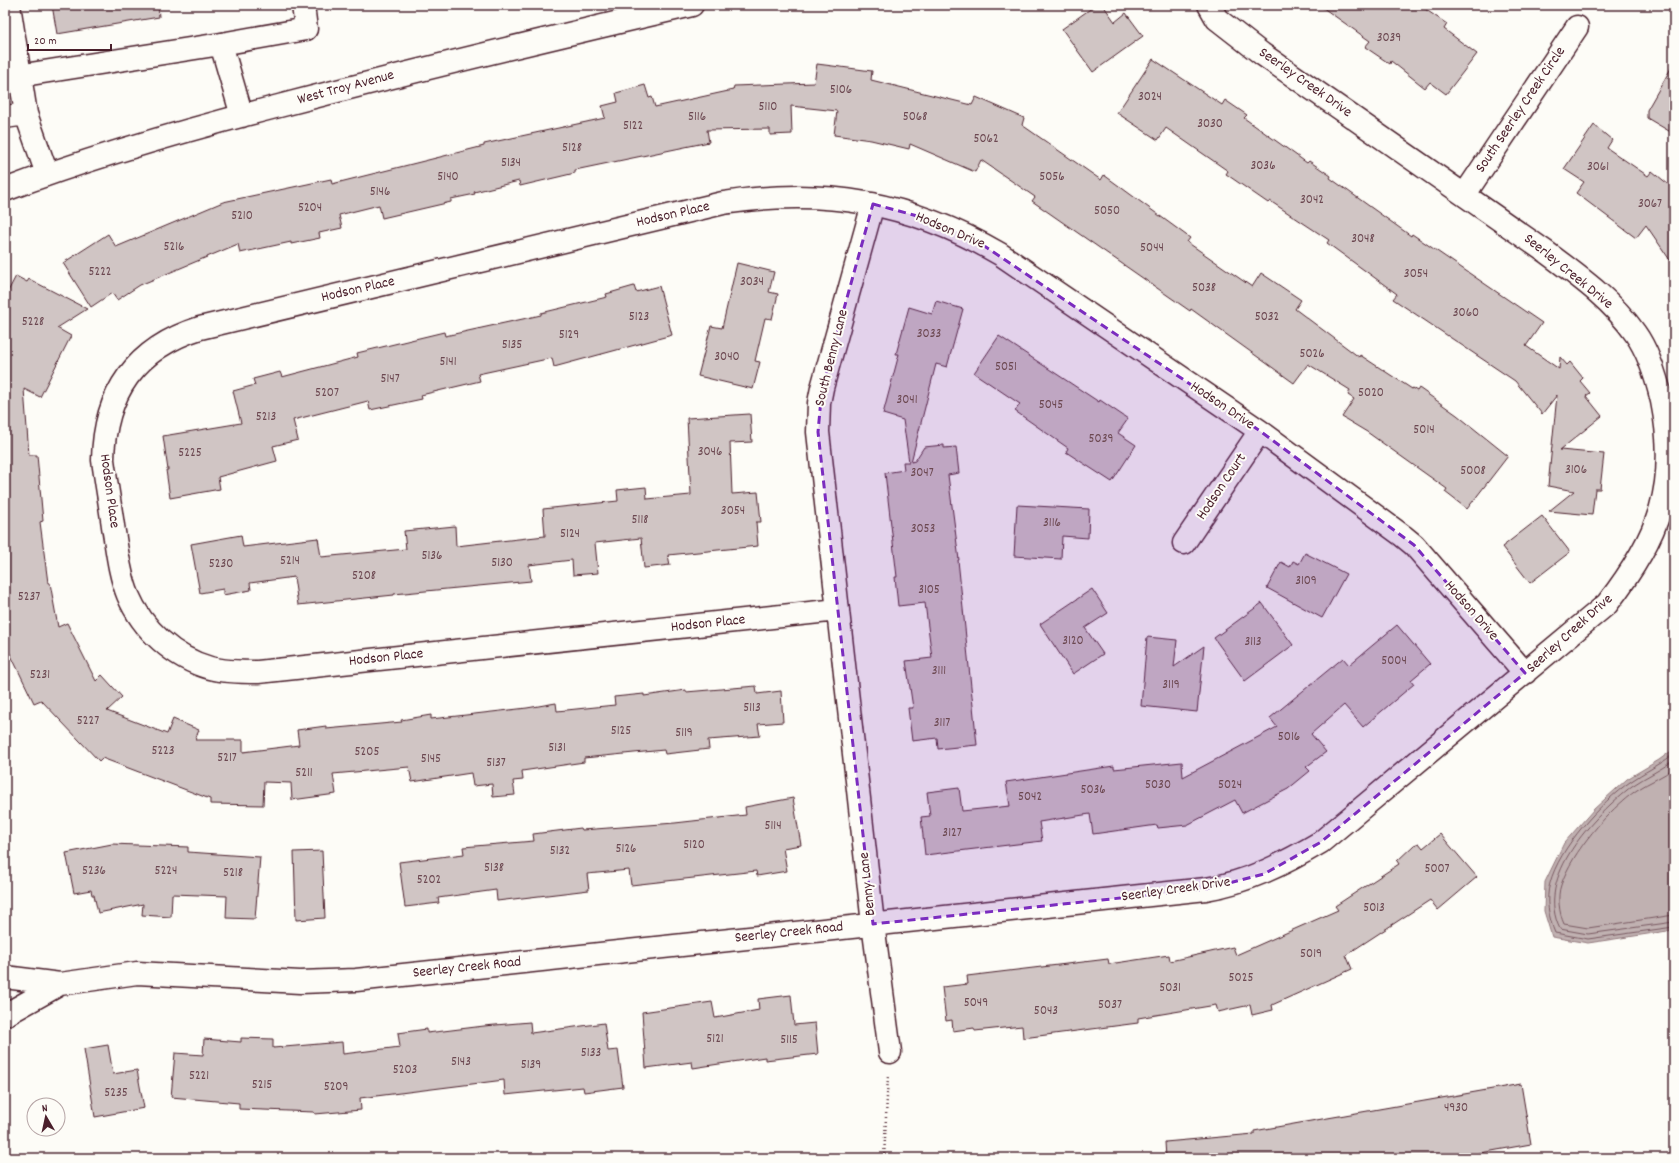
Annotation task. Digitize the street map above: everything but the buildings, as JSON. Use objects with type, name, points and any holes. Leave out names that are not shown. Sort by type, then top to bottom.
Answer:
[{"type":"street","points":[[9,5],[15,116],[47,174]]},
{"type":"street","points":[[12,77],[306,29],[303,5]]},
{"type":"street","name":"West Troy Avenue","points":[[5,190],[63,167],[242,116],[416,70],[692,5]]},
{"type":"street","name":"Seerley Creek Drive","points":[[873,924],[1206,889],[1264,874],[1288,862],[1321,842],[1607,604],[1631,573],[1661,512],[1666,488],[1669,460],[1668,429],[1654,374],[1636,335],[1619,313],[1584,281],[1464,194],[1262,54],[1217,19],[1209,5]]},
{"type":"street","name":"South Seerley Creek Circle","points":[[1464,194],[1577,27]]},
{"type":"street","points":[[221,44],[242,116]]},
{"type":"street","name":"Hodson Place","points":[[838,610],[258,672],[242,672],[210,668],[188,659],[158,638],[146,626],[132,603],[121,572],[104,470],[103,441],[112,402],[139,362],[154,349],[180,334],[723,203],[760,197],[798,196],[855,200],[873,204]]},
{"type":"street","name":"Hodson Drive","points":[[873,204],[932,220],[977,240],[1260,431],[1414,545],[1525,673]]},
{"type":"street","name":"South Benny Lane","points":[[838,610],[818,441],[819,403],[873,204]]},
{"type":"street","name":"Hodson Court","points":[[1184,543],[1260,431]]},
{"type":"street","name":"Benny Lane","points":[[838,610],[873,924],[890,1052]]},
{"type":"street","name":"Seerley Creek Road","points":[[5,977],[60,984],[137,973],[300,982],[356,980],[873,924]]},
{"type":"street","name":"Seerley Creek Road","points":[[5,1015],[60,984]]},
{"type":"path","points":[[884,1158],[890,1052]]},
{"type":"highlighted area","points":[[873,204],[932,220],[977,241],[1260,431],[1414,545],[1525,673],[1321,842],[1264,874],[1206,889],[873,924],[818,432],[822,388]]},
{"type":"water","points":[[1674,749],[1674,930],[1588,943],[1552,937],[1544,911],[1545,882],[1564,843],[1594,809],[1627,779],[1659,760]]}]
